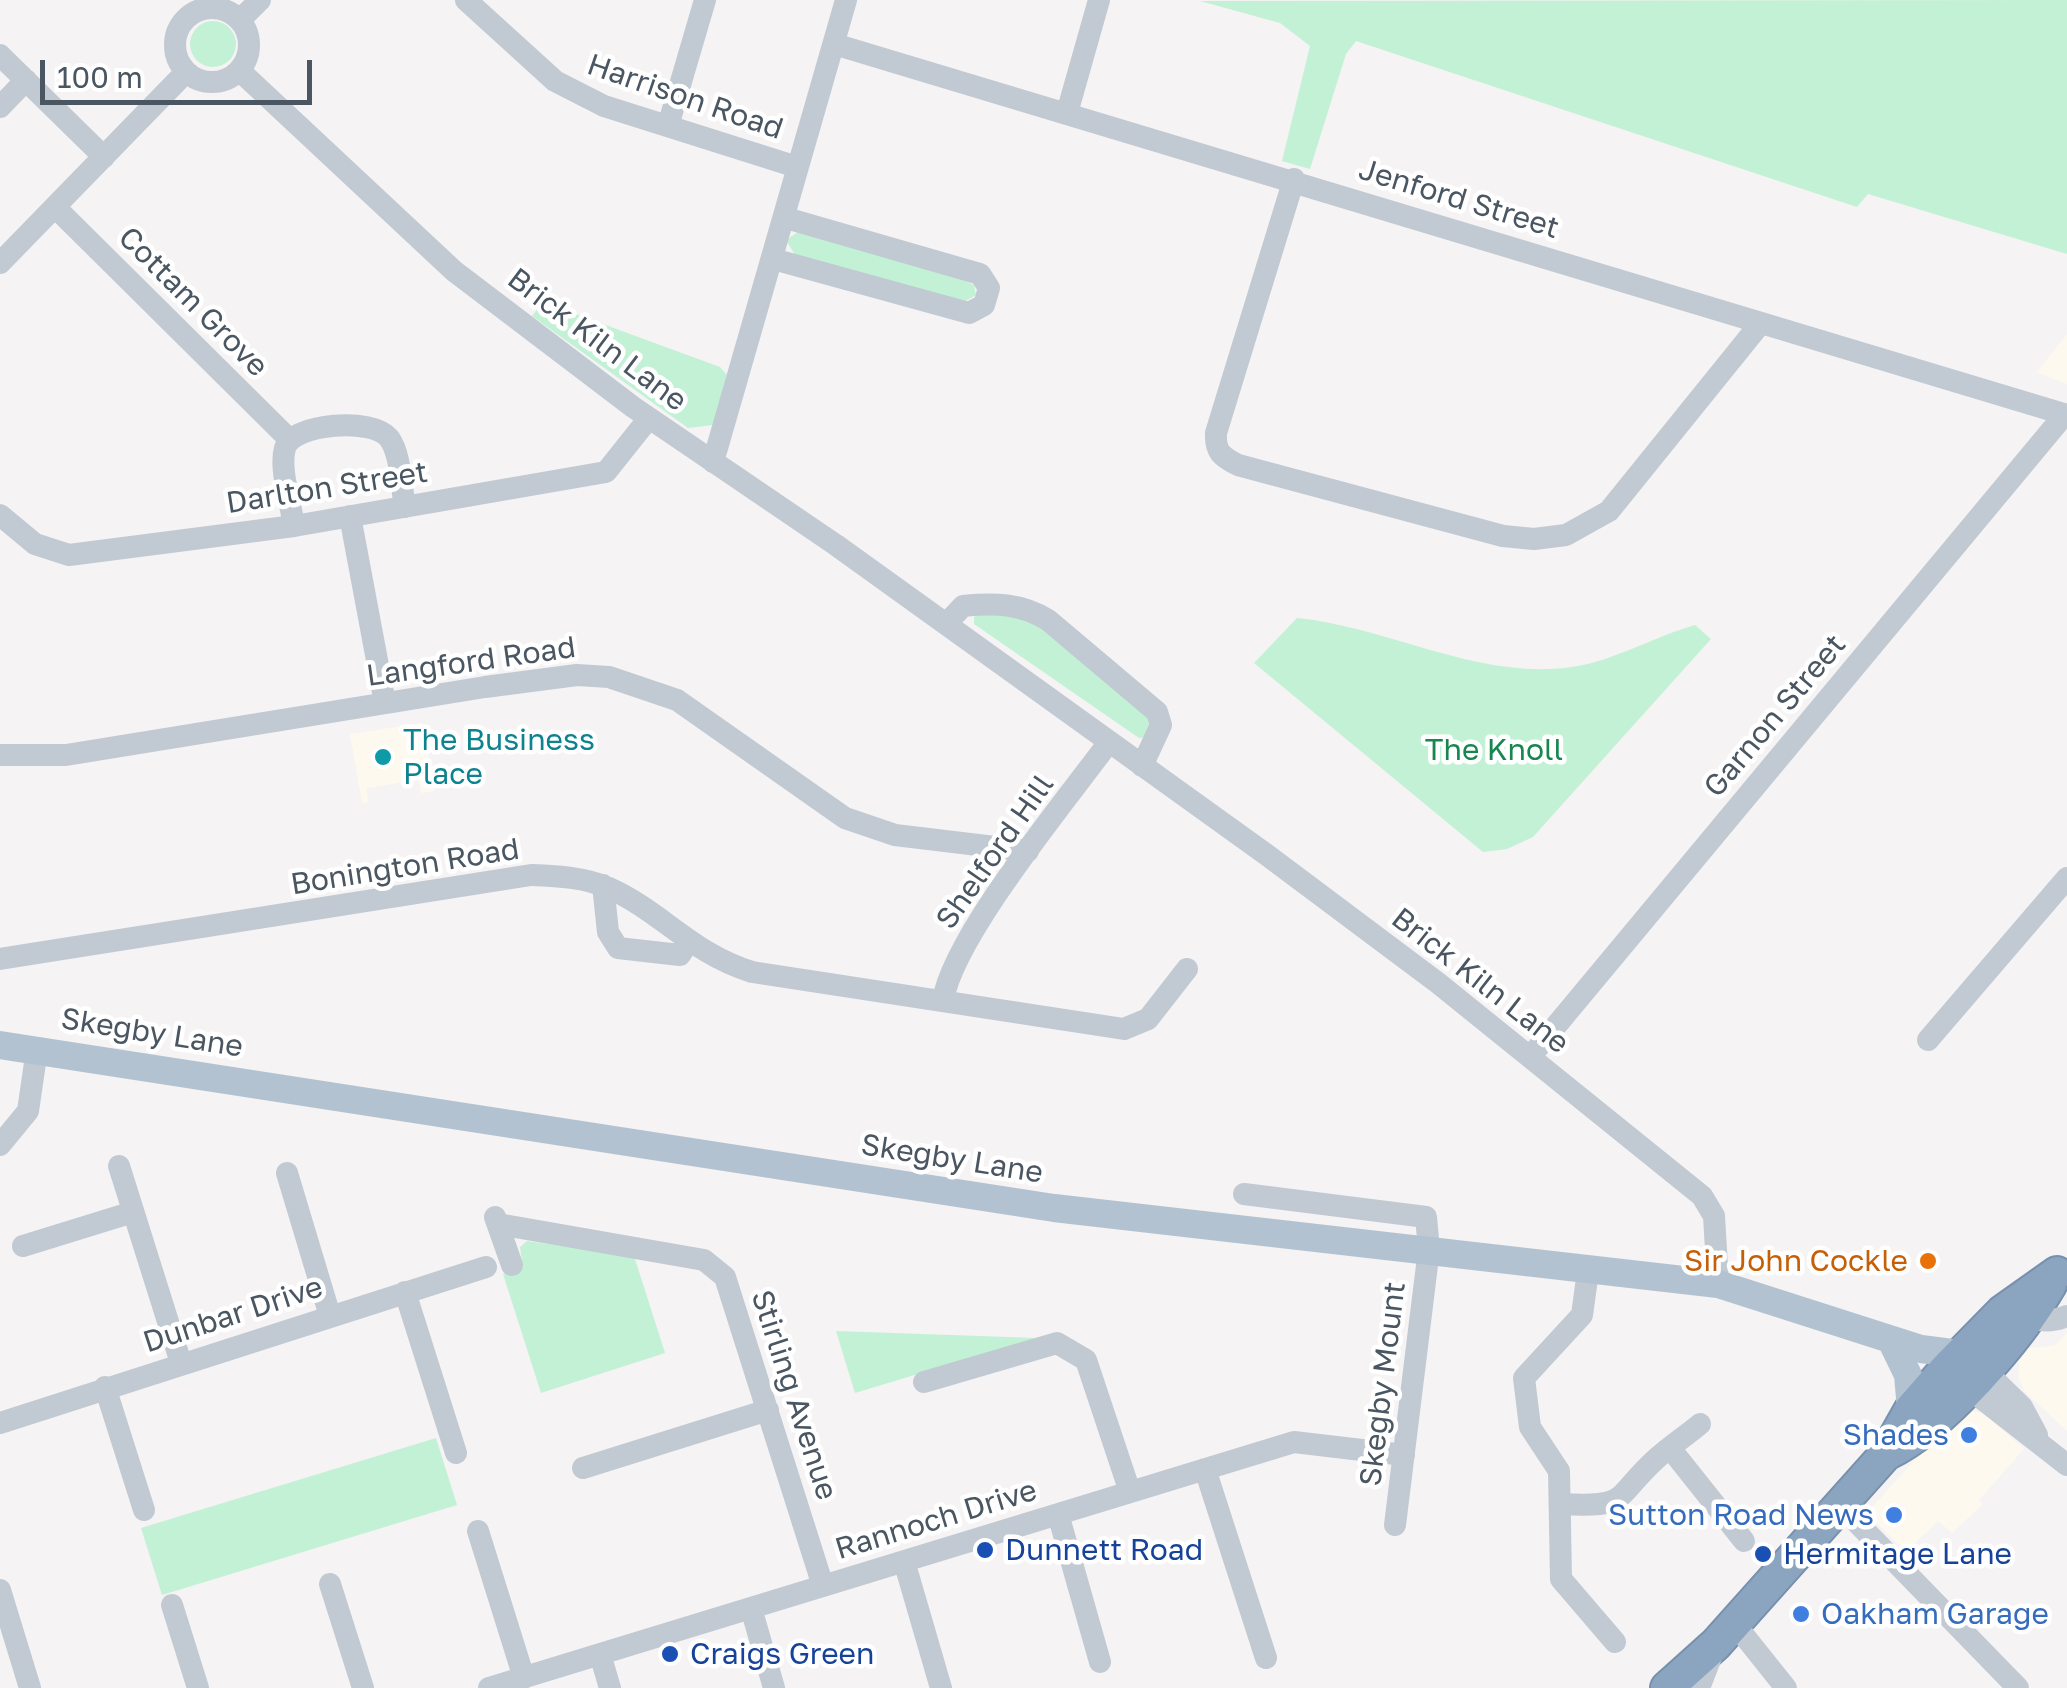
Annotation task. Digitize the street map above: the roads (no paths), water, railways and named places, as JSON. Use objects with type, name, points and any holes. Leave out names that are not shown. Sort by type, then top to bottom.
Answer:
[{"type":"highway","points":[[1667,1688],[1725,1634],[1885,1455],[1910,1409],[2022,1311],[2062,1267]]},
{"type":"highway","points":[[1885,1455],[1911,1442],[1958,1366]]},
{"type":"main road","name":"Skegby Lane","points":[[0,1045],[1054,1208],[1718,1284],[1958,1366]]},
{"type":"main road","points":[[1891,1340],[1908,1375],[1910,1409]]},
{"type":"street","points":[[171,0],[188,18]]},
{"type":"street","points":[[240,20],[260,0]]},
{"type":"street","name":"Harrison Road","points":[[466,0],[555,81],[604,106],[797,168]]},
{"type":"street","points":[[668,126],[705,0]]},
{"type":"street","points":[[713,462],[846,0]]},
{"type":"street","points":[[1067,113],[1100,0]]},
{"type":"street","points":[[208,8],[231,13],[240,20],[250,46],[240,71],[213,83],[186,72],[179,62],[176,38],[188,18],[208,8]]},
{"type":"street","name":"Jenford Street","points":[[834,44],[1294,179],[1760,324],[2066,414]]},
{"type":"street","points":[[0,55],[104,157]]},
{"type":"street","name":"Brick Kiln Lane","points":[[240,71],[454,270],[649,418],[1142,766],[1438,983],[1530,1057],[1710,1205],[1716,1229],[1718,1284]]},
{"type":"street","points":[[0,264],[186,72]]},
{"type":"street","points":[[0,107],[26,80]]},
{"type":"street","points":[[1294,179],[1216,433],[1215,445],[1222,458],[1238,465],[1503,536],[1534,539],[1566,535],[1608,511],[1760,324]]},
{"type":"street","name":"Cottam Grove","points":[[55,208],[289,439]]},
{"type":"street","points":[[773,259],[969,313],[984,304],[989,288],[980,274],[786,218]]},
{"type":"street","name":"Garnon Street","points":[[1530,1057],[2066,414]]},
{"type":"street","name":"Darlton Street","points":[[0,514],[35,544],[70,555],[294,526],[606,472],[649,418]]},
{"type":"street","points":[[294,526],[283,454],[289,439],[302,432],[364,424],[380,428],[392,441],[405,506]]},
{"type":"street","points":[[350,516],[386,703]]},
{"type":"street","points":[[946,624],[963,606],[998,603],[1029,608],[1048,620],[1157,712],[1161,725],[1142,766]]},
{"type":"street","name":"Langford Road","points":[[0,755],[66,755],[578,675],[609,676],[677,700],[845,818],[894,834],[1028,852]]},
{"type":"street","name":"Shelford Hill","points":[[943,1001],[947,975],[1028,852],[1109,742]]},
{"type":"street","name":"Bonington Road","points":[[0,959],[531,875],[603,885],[688,944],[719,962],[752,972],[1124,1029],[1148,1019],[1186,970]]},
{"type":"street","points":[[1928,1040],[2067,878]]},
{"type":"street","points":[[603,885],[608,932],[618,948],[670,956],[680,955],[688,944]]},
{"type":"street","points":[[0,1146],[28,1111],[37,1049]]},
{"type":"street","points":[[118,1166],[181,1363]]},
{"type":"street","points":[[287,1173],[330,1316]]},
{"type":"street","points":[[1244,1194],[1426,1217],[1430,1249]]},
{"type":"street","points":[[23,1246],[133,1212]]},
{"type":"street","name":"Stirling Avenue","points":[[512,1265],[496,1220],[704,1260],[726,1277],[823,1586]]},
{"type":"street","name":"Skegby Mount","points":[[1395,1526],[1430,1249]]},
{"type":"street","name":"Dunbar Drive","points":[[0,1423],[486,1267]]},
{"type":"street","points":[[1588,1270],[1582,1315],[1524,1378],[1530,1427],[1559,1471],[1563,1504],[1561,1579],[1615,1642]]},
{"type":"street","points":[[406,1292],[456,1453]]},
{"type":"street","points":[[2022,1311],[2054,1321],[2067,1316]]},
{"type":"street","points":[[924,1382],[1057,1343],[1073,1349],[1086,1360],[1130,1492]]},
{"type":"street","points":[[1958,1366],[2022,1407],[2038,1438],[2067,1464]]},
{"type":"street","points":[[105,1387],[144,1510]]},
{"type":"street","points":[[583,1468],[768,1410]]},
{"type":"street","points":[[1563,1504],[1614,1502],[1631,1491],[1670,1448],[1700,1424]]},
{"type":"street","name":"Rannoch Drive","points":[[490,1688],[1294,1442],[1404,1455]]},
{"type":"street","points":[[1670,1448],[1744,1541]]},
{"type":"street","points":[[1205,1469],[1266,1658]]},
{"type":"street","points":[[1839,1504],[2018,1688]]},
{"type":"street","points":[[1058,1514],[1100,1662]]},
{"type":"street","points":[[478,1532],[524,1678]]},
{"type":"street","points":[[904,1561],[941,1688]]},
{"type":"street","points":[[330,1584],[362,1688]]},
{"type":"street","points":[[0,1590],[10,1661],[30,1688]]},
{"type":"street","points":[[172,1605],[198,1688]]},
{"type":"street","points":[[751,1608],[774,1688]]},
{"type":"street","points":[[1699,1688],[1725,1634],[1786,1688]]},
{"type":"street","points":[[600,1654],[610,1688]]},
{"type":"place","name":"The Business Place","points":[[383,757]]},
{"type":"place","name":"Sir John Cockle","points":[[1928,1261]]},
{"type":"place","name":"Shades","points":[[1969,1435]]},
{"type":"place","name":"Sutton Road News","points":[[1894,1515]]},
{"type":"place","name":"Dunnett Road","points":[[985,1550]]},
{"type":"place","name":"Hermitage Lane","points":[[1763,1554]]},
{"type":"place","name":"Oakham Garage","points":[[1801,1614]]},
{"type":"place","name":"Craigs Green","points":[[670,1654]]},
{"type":"park label","name":"The Knoll","points":[[1494,750]]}]
